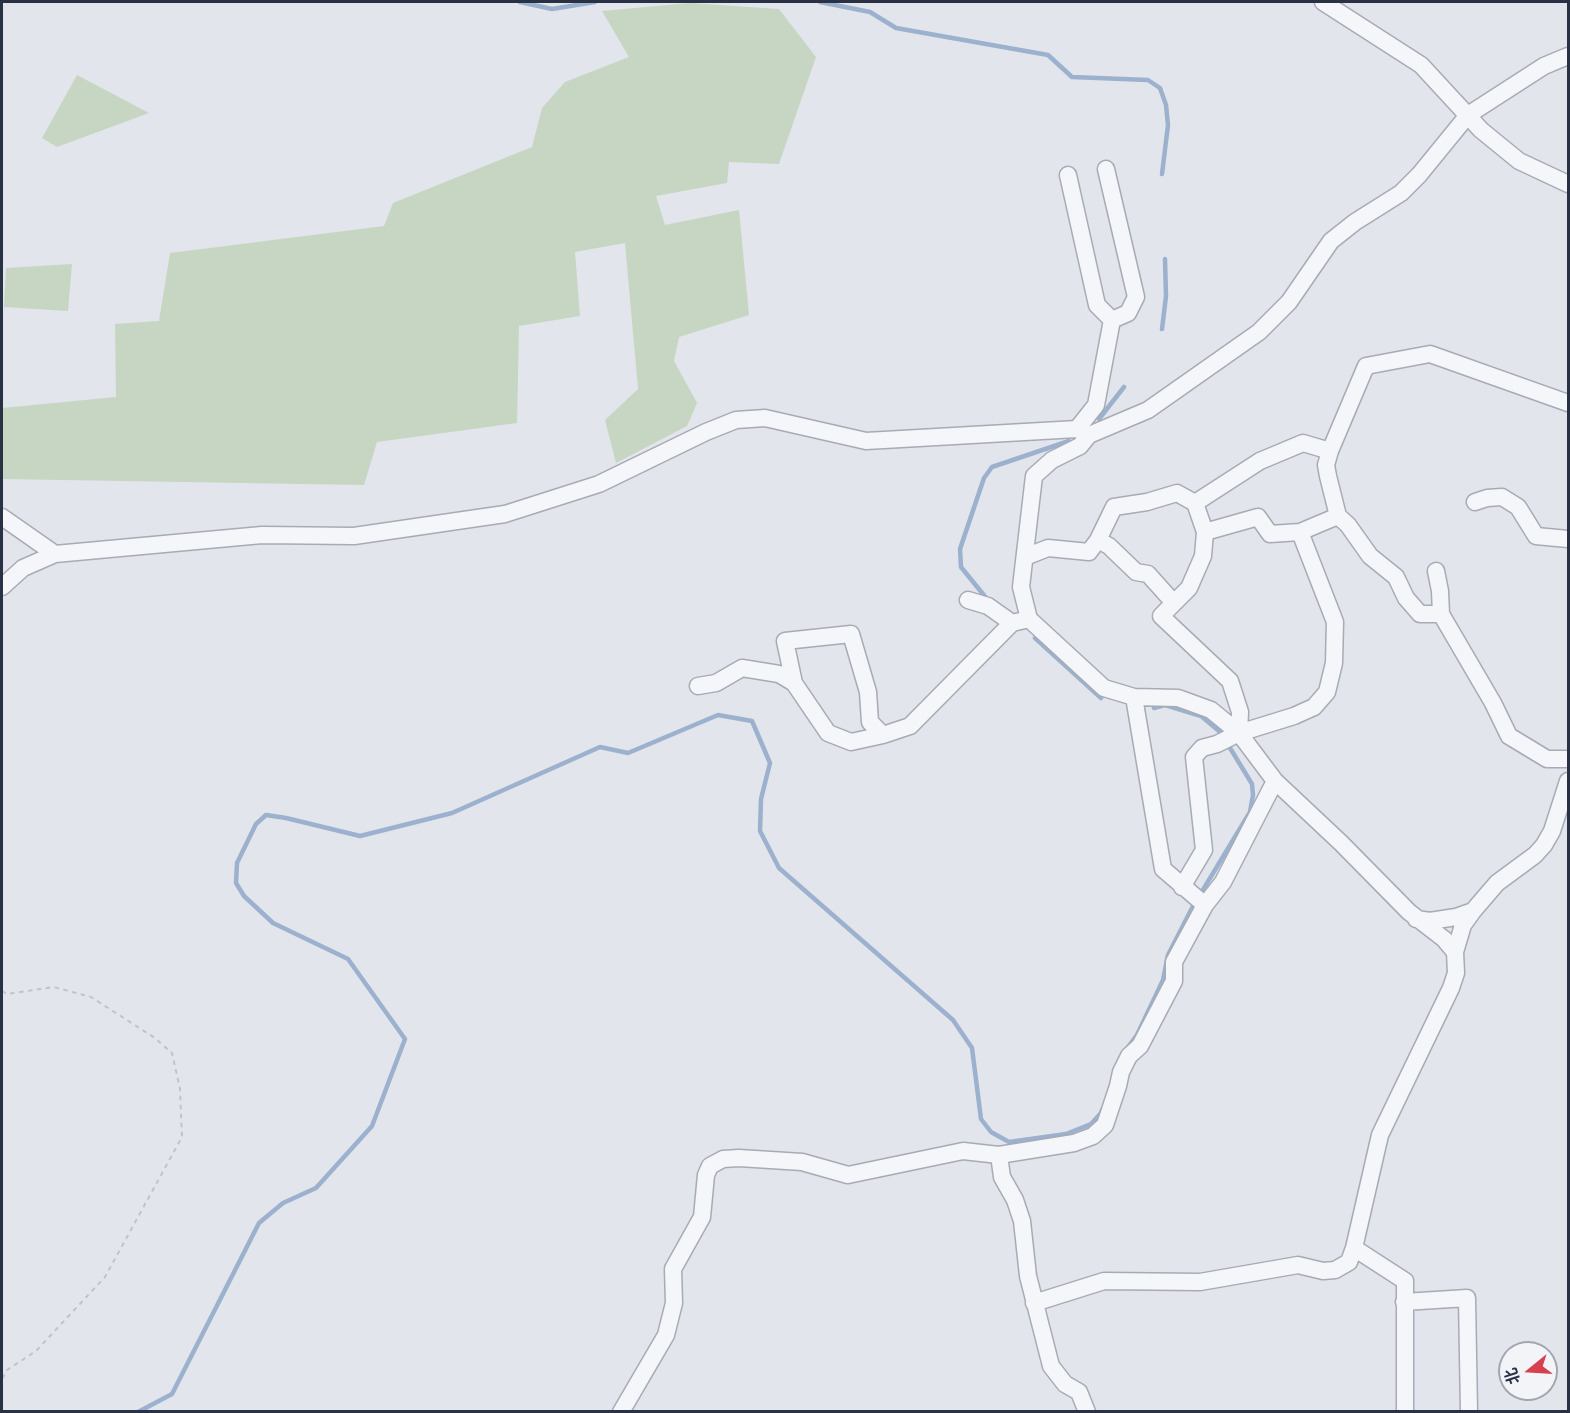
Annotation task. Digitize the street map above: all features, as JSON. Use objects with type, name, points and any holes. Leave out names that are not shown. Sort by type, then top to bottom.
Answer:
[{"type":"street","points":[[1323,2],[1422,65],[1481,130],[1519,161],[1569,184]]},
{"type":"street","points":[[2,587],[23,568],[55,554],[262,535],[354,536],[505,514],[599,484],[706,432],[736,420],[765,418],[866,441],[1083,432],[1148,410],[1259,332],[1289,302],[1331,241],[1355,222],[1401,193],[1419,175],[1468,115],[1544,66],[1569,56]]},
{"type":"street","points":[[1106,169],[1136,297],[1128,313],[1112,320]]},
{"type":"street","points":[[1068,175],[1097,305],[1112,320]]},
{"type":"street","points":[[883,735],[870,722],[868,692],[851,634],[785,641],[794,683],[828,733],[851,742],[883,735],[910,726],[1020,621],[1034,476],[1052,460],[1080,446],[1083,432],[1096,405],[1112,320]]},
{"type":"street","points":[[1440,614],[1420,614],[1406,598],[1396,577],[1371,556],[1348,525],[1338,516],[1326,465],[1366,366],[1430,354],[1569,403]]},
{"type":"street","points":[[1195,503],[1260,460],[1303,443],[1330,451]]},
{"type":"street","points":[[1025,557],[1048,548],[1089,552],[1098,540],[1114,507],[1148,502],[1178,493],[1195,503],[1205,532],[1203,556],[1189,588],[1161,616],[1230,681],[1240,712],[1230,738]]},
{"type":"street","points":[[1474,502],[1502,497],[1518,507],[1536,536],[1569,539]]},
{"type":"street","points":[[1205,532],[1258,517],[1270,534],[1300,532],[1338,516]]},
{"type":"street","points":[[2,517],[55,554]]},
{"type":"street","points":[[621,1412],[666,1335],[674,1303],[673,1269],[702,1217],[705,1175],[710,1166],[723,1159],[739,1158],[802,1162],[848,1174],[963,1151],[999,1155],[1074,1143],[1093,1136],[1105,1125],[1121,1072],[1129,1056],[1140,1046],[1174,981],[1174,962],[1195,897],[1204,850],[1194,757],[1202,748],[1314,707],[1327,692],[1334,663],[1335,622],[1300,532]]},
{"type":"street","points":[[1098,540],[1109,546],[1136,572],[1148,574],[1174,603]]},
{"type":"street","points":[[1436,571],[1440,591],[1440,614],[1493,703],[1509,736],[1547,759],[1569,759]]},
{"type":"street","points":[[968,600],[988,606],[1020,621],[1104,688],[1134,698],[1178,698],[1211,710],[1230,738],[1341,843],[1416,919],[1444,939],[1455,952]]},
{"type":"street","points":[[698,686],[716,683],[742,668],[779,674],[794,683]]},
{"type":"street","points":[[1134,698],[1163,869],[1195,897]]},
{"type":"street","points":[[1195,897],[1223,882],[1275,781]]},
{"type":"street","points":[[1034,1303],[1104,1281],[1200,1282],[1298,1264],[1323,1271],[1335,1270],[1349,1262],[1380,1135],[1451,988],[1456,973],[1455,952],[1463,925],[1497,883],[1535,855],[1544,845],[1552,831],[1569,781]]},
{"type":"street","points":[[1416,919],[1430,921],[1456,917],[1473,911]]},
{"type":"street","points":[[999,1155],[1002,1177],[1015,1200],[1022,1221],[1028,1276],[1051,1366],[1065,1384],[1079,1392],[1087,1412]]},
{"type":"street","points":[[1354,1248],[1405,1281],[1405,1412]]},
{"type":"street","points":[[1404,1302],[1467,1298],[1469,1412]]},
{"type":"path","points":[[2,991],[7,994],[54,987],[90,997],[155,1038],[172,1053],[180,1089],[182,1137],[105,1277],[36,1351],[7,1370],[2,1379]]},
{"type":"green space","points":[[690,3],[779,9],[816,57],[779,164],[729,162],[727,183],[656,196],[665,225],[739,210],[749,315],[679,337],[674,361],[697,403],[687,426],[616,463],[605,420],[638,389],[625,243],[575,252],[580,316],[519,326],[517,423],[377,442],[364,485],[2,479],[2,408],[116,397],[115,324],[159,321],[170,253],[384,226],[393,203],[532,147],[542,108],[565,82],[629,57],[602,11]]},
{"type":"green space","points":[[77,75],[149,113],[57,147],[42,138]]},
{"type":"green space","points":[[72,264],[68,311],[4,307],[6,268]]},
{"type":"waterway","points":[[520,2],[552,9],[595,2]]},
{"type":"waterway","points":[[820,2],[870,12],[896,28],[1048,55],[1072,77],[1148,80],[1160,88],[1166,105],[1168,125],[1162,174]]},
{"type":"waterway","points":[[1162,329],[1166,296],[1165,259]]},
{"type":"waterway","points":[[1099,419],[1124,387]]},
{"type":"waterway","points":[[987,599],[961,567],[960,549],[984,478],[992,467],[1069,441]]},
{"type":"waterway","points":[[1035,638],[1101,698]]},
{"type":"waterway","points":[[1154,708],[1165,705],[1201,716],[1223,736]]},
{"type":"waterway","points":[[138,1412],[172,1394],[259,1223],[283,1203],[316,1188],[372,1126],[405,1039],[348,959],[273,923],[244,896],[236,883],[237,863],[256,824],[266,815],[360,836],[452,813],[600,747],[628,753],[718,715],[752,721],[770,763],[761,799],[760,831],[779,868],[953,1020],[972,1048],[981,1119],[991,1132],[1009,1142],[1066,1134],[1091,1124],[1102,1110]]},
{"type":"waterway","points":[[1128,1047],[1137,1035],[1163,980],[1168,955],[1192,908],[1250,812],[1252,784],[1227,743]]}]
